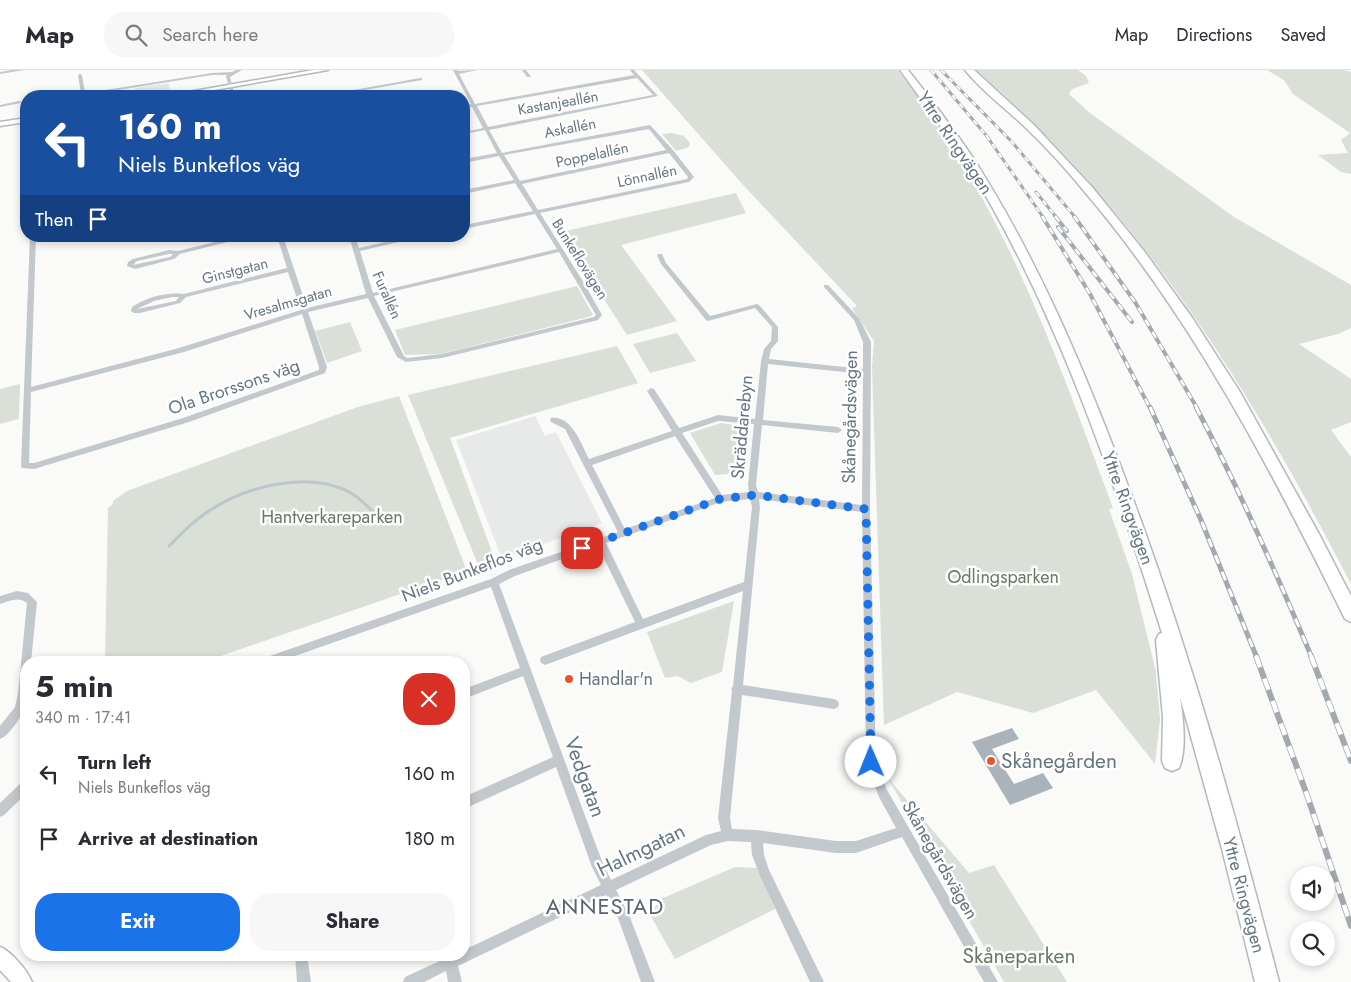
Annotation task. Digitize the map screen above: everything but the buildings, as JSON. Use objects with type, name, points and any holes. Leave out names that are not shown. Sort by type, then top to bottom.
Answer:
[{"type":"highway","name":"Yttre Ringvägen","points":[[904,70],[966,156],[998,209],[1062,336],[1092,409],[1130,508],[1194,710],[1267,982]]},
{"type":"highway","points":[[969,70],[1028,122],[1074,172],[1119,224],[1162,283],[1207,348],[1252,422],[1305,520],[1351,614]]},
{"type":"highway","points":[[1161,603],[1173,717],[1172,761]]},
{"type":"street","points":[[0,73],[22,70]]},
{"type":"street","points":[[180,70],[182,78]]},
{"type":"street","points":[[111,90],[182,78],[231,73],[240,70]]},
{"type":"street","points":[[206,90],[325,70]]},
{"type":"street","points":[[456,72],[475,70]]},
{"type":"street","points":[[524,70],[529,76]]},
{"type":"street","points":[[632,70],[638,76]]},
{"type":"street","name":"Bunkeflovägen","points":[[456,72],[466,90]]},
{"type":"street","points":[[231,73],[228,76],[231,90]]},
{"type":"street","points":[[80,75],[82,90]]},
{"type":"street","points":[[470,106],[638,76]]},
{"type":"street","name":"Kastanjeallén","points":[[470,132],[656,96],[638,76]]},
{"type":"street","points":[[362,90],[420,79]]},
{"type":"street","name":"Bunkeflovägen","points":[[406,360],[442,356],[596,319],[599,315],[500,154],[470,98]]},
{"type":"street","points":[[0,106],[19,102]]},
{"type":"street","points":[[0,124],[20,121]]},
{"type":"street","name":"Lönnallén","points":[[536,212],[691,179],[653,129],[644,127]]},
{"type":"street","name":"Askallén","points":[[470,160],[644,127]]},
{"type":"street","name":"Poppelallén","points":[[470,191],[671,151]]},
{"type":"street","points":[[470,226],[536,212]]},
{"type":"street","points":[[27,391],[33,242]]},
{"type":"street","points":[[178,253],[172,258],[135,267],[130,266],[130,263],[134,260],[169,252],[178,253],[223,242]]},
{"type":"street","name":"Ola Brorssons väg","points":[[27,391],[24,466],[34,466],[186,420],[322,371],[323,367],[282,242]]},
{"type":"street","name":"Furallén","points":[[354,242],[370,295],[401,357],[406,360]]},
{"type":"street","points":[[356,250],[393,242]]},
{"type":"street","name":"Vresalmsgatan","points":[[27,391],[181,350],[305,311],[560,250]]},
{"type":"street","name":"Skräddarebyn","points":[[660,255],[662,262],[708,319],[755,307],[775,327],[774,341],[768,349],[765,361],[752,485],[755,495]]},
{"type":"street","name":"Ginstgatan","points":[[184,296],[178,302],[134,311],[134,308],[139,304],[177,294],[184,296],[291,269]]},
{"type":"street","name":"Skånegårdsvägen","points":[[826,286],[856,319],[867,342],[866,509],[871,762],[883,793],[991,982]]},
{"type":"street","points":[[765,361],[867,372]]},
{"type":"street","points":[[651,391],[720,499]]},
{"type":"street","points":[[587,463],[718,418],[838,430]]},
{"type":"street","points":[[554,420],[568,427],[623,533]]},
{"type":"street","points":[[728,835],[724,818],[756,507],[755,495]]},
{"type":"street","name":"Niels Bunkeflos väg","points":[[285,656],[720,499],[755,495],[866,509]]},
{"type":"street","points":[[600,541],[641,624]]},
{"type":"street","name":"Vedgatan","points":[[494,582],[598,867],[623,915],[648,982]]},
{"type":"street","points":[[545,660],[747,585]]},
{"type":"street","points":[[0,600],[20,594],[28,596],[32,602],[27,656]]},
{"type":"street","points":[[470,692],[526,670]]},
{"type":"street","points":[[736,689],[834,704]]},
{"type":"street","points":[[0,734],[13,721],[20,710]]},
{"type":"street","points":[[470,800],[559,760]]},
{"type":"street","points":[[0,811],[20,792]]},
{"type":"street","name":"Halmgatan","points":[[470,949],[610,887],[710,839],[728,835],[756,836],[836,847],[856,847],[904,831]]},
{"type":"street","points":[[756,836],[758,855],[764,872],[817,982]]},
{"type":"street","points":[[0,956],[23,982]]},
{"type":"street","points":[[302,961],[304,982]]},
{"type":"street","name":"Halmgatan","points":[[410,982],[445,961]]},
{"type":"street","points":[[450,961],[454,982]]},
{"type":"shaded area","points":[[169,83],[170,90],[135,90],[135,88]]},
{"type":"shaded area","points":[[535,416],[545,436],[556,432],[602,523],[502,559],[456,440]]},
{"type":"green space","name":"Odlingsparken","points":[[642,70],[897,70],[934,120],[967,172],[997,225],[1023,280],[1070,393],[1113,508],[1109,509],[1132,574],[1156,672],[1160,720],[1155,764],[1096,690],[1033,713],[957,692],[884,725],[872,367],[874,341],[852,308],[857,306],[744,186]]},
{"type":"green space","points":[[976,70],[1078,70],[1086,76],[1089,83],[1072,89],[1069,94],[1090,113],[1234,217],[1351,285],[1351,328],[1338,334],[1299,344],[1351,379],[1351,422],[1331,430],[1351,457],[1351,584],[1273,442],[1232,374],[1188,308],[1141,245],[1091,184],[1036,126]]},
{"type":"green space","points":[[1267,70],[1344,70],[1351,72],[1351,174],[1341,172],[1318,155],[1348,153],[1341,140],[1350,133],[1293,94],[1284,80]]},
{"type":"green space","points":[[672,133],[684,136],[690,143],[689,147],[676,151],[662,134]]},
{"type":"green space","points":[[736,193],[746,213],[621,245],[677,321],[627,335],[561,232]]},
{"type":"green space","points":[[577,286],[593,315],[441,354],[405,355],[395,330]]},
{"type":"green space","points":[[350,322],[362,351],[327,363],[315,331]]},
{"type":"green space","points":[[677,333],[696,361],[650,373],[633,344]]},
{"type":"green space","name":"Hantverkareparken","points":[[617,346],[638,383],[450,438],[495,560],[479,567],[408,395]]},
{"type":"green space","points":[[20,384],[19,419],[0,424],[0,389]]},
{"type":"green space","name":"Hantverkareparken","points":[[399,396],[467,571],[220,656],[105,656],[108,508],[113,504],[113,501],[127,491],[358,407]]},
{"type":"green space","points":[[721,423],[747,427],[743,473],[715,475],[690,433]]},
{"type":"green space","points":[[734,601],[722,672],[691,683],[678,676],[665,678],[647,632]]},
{"type":"green space","name":"Skåneparken","points":[[888,778],[969,873],[994,865],[1067,982],[1004,982]]},
{"type":"green space","points":[[735,867],[758,868],[775,909],[675,959],[649,913],[663,898]]},
{"type":"waterway","points":[[169,546],[196,520],[221,504],[257,489],[277,484],[316,482],[334,486],[351,493],[382,521]]},
{"type":"railway","points":[[931,70],[987,136]]},
{"type":"railway","points":[[941,70],[1012,142],[1075,217]]},
{"type":"railway","points":[[987,136],[990,140]]},
{"type":"railway","points":[[987,136],[1043,217]]},
{"type":"railway","points":[[1036,192],[1056,217]]},
{"type":"railway","points":[[1042,216],[1090,294],[1150,408]]},
{"type":"railway","points":[[1055,216],[1067,231]]},
{"type":"railway","points":[[1074,216],[1135,302],[1197,408]]},
{"type":"railway","points":[[1058,227],[1132,322]]},
{"type":"railway","points":[[1150,407],[1201,520],[1257,658]]},
{"type":"railway","points":[[1196,407],[1257,531],[1312,658]]},
{"type":"railway","points":[[1256,656],[1307,795],[1351,926]]},
{"type":"railway","points":[[1311,656],[1351,761]]},
{"type":"place","name":"Handlar'n","points":[[569,679]]},
{"type":"place","name":"Skånegården","points":[[991,761]]},
{"type":"district","name":"ANNESTAD","points":[[605,906]]},
{"type":"route","points":[[582,548],[720,499],[739,496],[755,495],[866,509],[871,762]]}]
